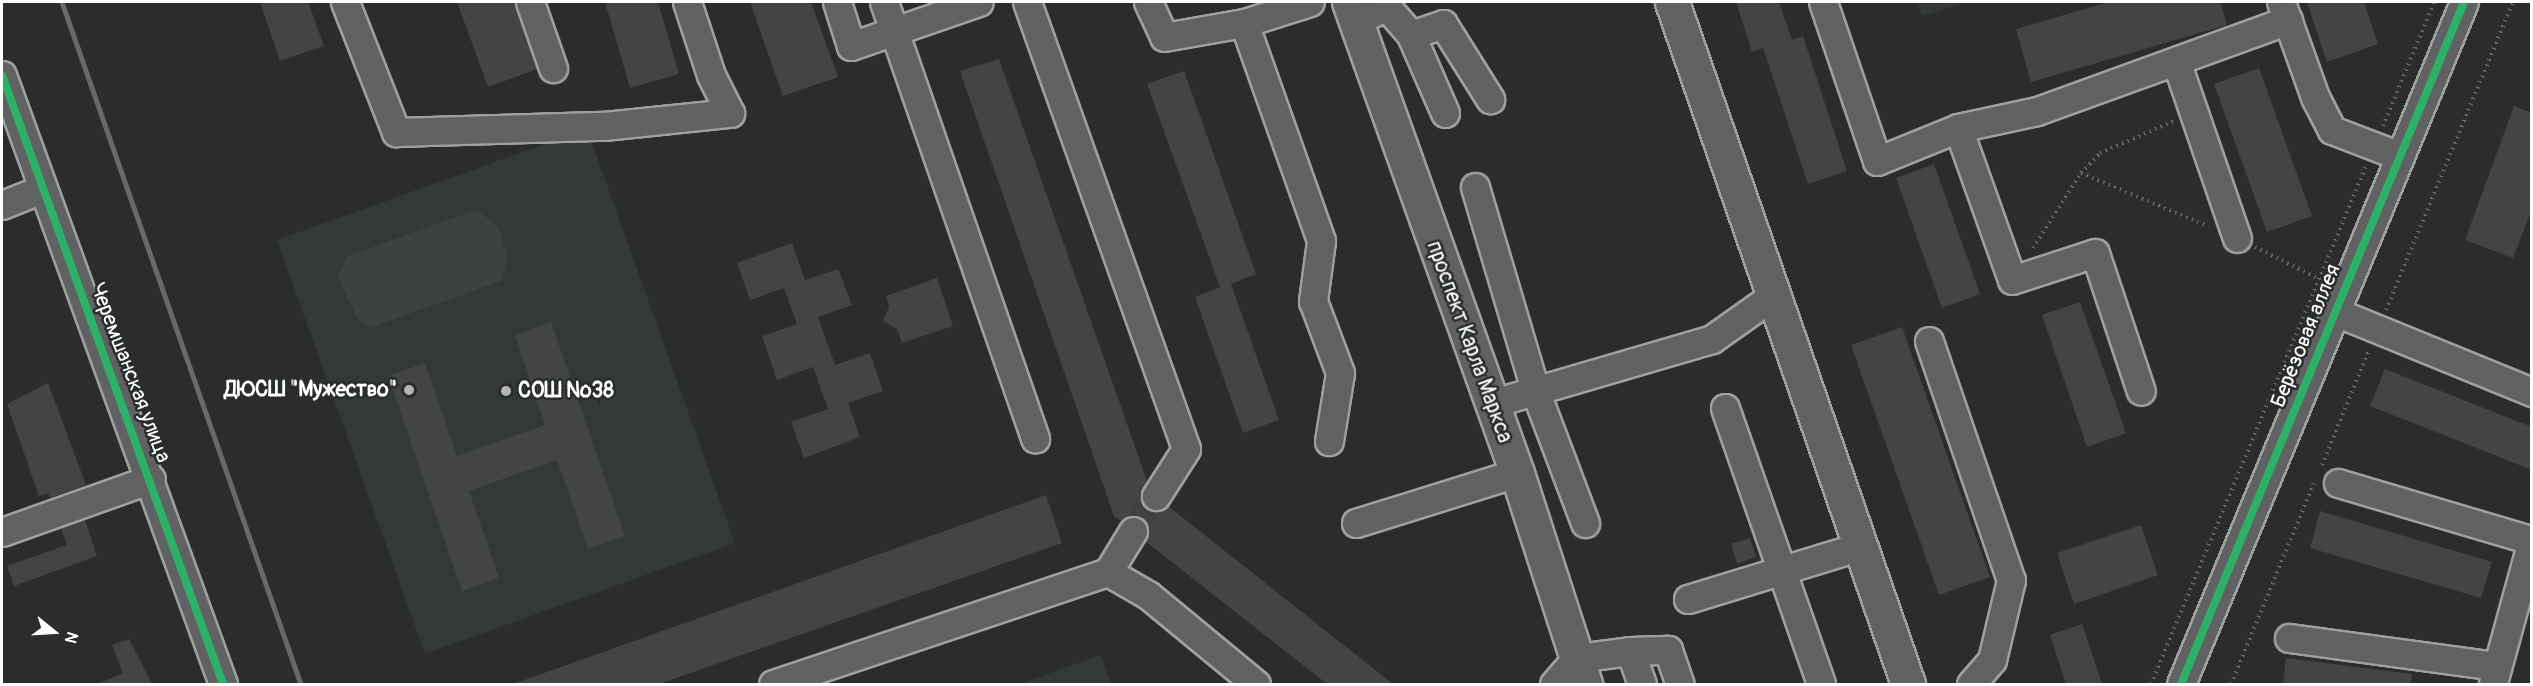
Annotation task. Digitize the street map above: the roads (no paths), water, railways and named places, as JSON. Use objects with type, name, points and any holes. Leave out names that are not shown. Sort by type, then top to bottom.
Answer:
[{"type":"main road","points":[[1672,2],[1774,295],[1858,547],[1908,684]]},
{"type":"main road","name":"проспект Карла Маркса","points":[[1353,11],[1490,404],[1517,473],[1581,671]]},
{"type":"street","points":[[345,2],[396,132],[604,126],[730,113],[711,75],[687,2]]},
{"type":"street","points":[[530,2],[553,68]]},
{"type":"street","points":[[837,2],[851,46],[979,2]]},
{"type":"street","points":[[884,2],[1035,440]]},
{"type":"street","points":[[1027,2],[1186,449],[1156,496]]},
{"type":"street","points":[[1148,2],[1164,36],[1245,23],[1310,2]]},
{"type":"street","points":[[1823,2],[1877,161],[1958,128],[2037,111],[2176,61],[2284,11],[2332,130],[2400,156]]},
{"type":"street","name":"Берёзовая аллея","points":[[2181,684],[2464,2]]},
{"type":"street","points":[[1353,11],[1387,4],[1411,35],[1445,112]]},
{"type":"street","points":[[1245,23],[1321,241],[1313,301],[1340,374],[1329,441]]},
{"type":"street","points":[[1411,35],[1443,24],[1490,99]]},
{"type":"street","points":[[2176,61],[2236,238]]},
{"type":"street","name":"Черемшанская улица","points":[[2,75],[42,189],[151,479],[223,684]]},
{"type":"street","points":[[1958,128],[2012,280],[2095,254],[2141,391]]},
{"type":"street","points":[[1475,188],[1536,393],[1585,523]]},
{"type":"street","points":[[2,205],[42,189]]},
{"type":"street","points":[[1490,404],[1536,393],[1712,339],[1774,295]]},
{"type":"street","points":[[2336,312],[2532,392]]},
{"type":"street","points":[[1929,340],[2011,580],[1992,660],[1971,684]]},
{"type":"street","points":[[1725,408],[1779,571],[1821,684]]},
{"type":"street","points":[[1356,523],[1517,473]]},
{"type":"street","points":[[2,532],[151,479]]},
{"type":"street","points":[[2289,638],[2494,675],[2531,540],[2338,483]]},
{"type":"street","points":[[773,684],[1108,572],[1133,531]]},
{"type":"street","points":[[1688,599],[1858,547]]},
{"type":"street","points":[[1108,572],[1148,595],[1256,684]]},
{"type":"street","points":[[1554,684],[1630,651],[1668,650],[1680,684]]},
{"type":"street","points":[[1630,651],[1642,684]]},
{"type":"tunnel","points":[[1133,531],[1156,496]]},
{"type":"railway","points":[[62,2],[301,684]]},
{"type":"place","name":"ДЮСШ \"Мужество\"","points":[[409,390]]},
{"type":"place","name":"СОШ №38","points":[[506,391]]}]
